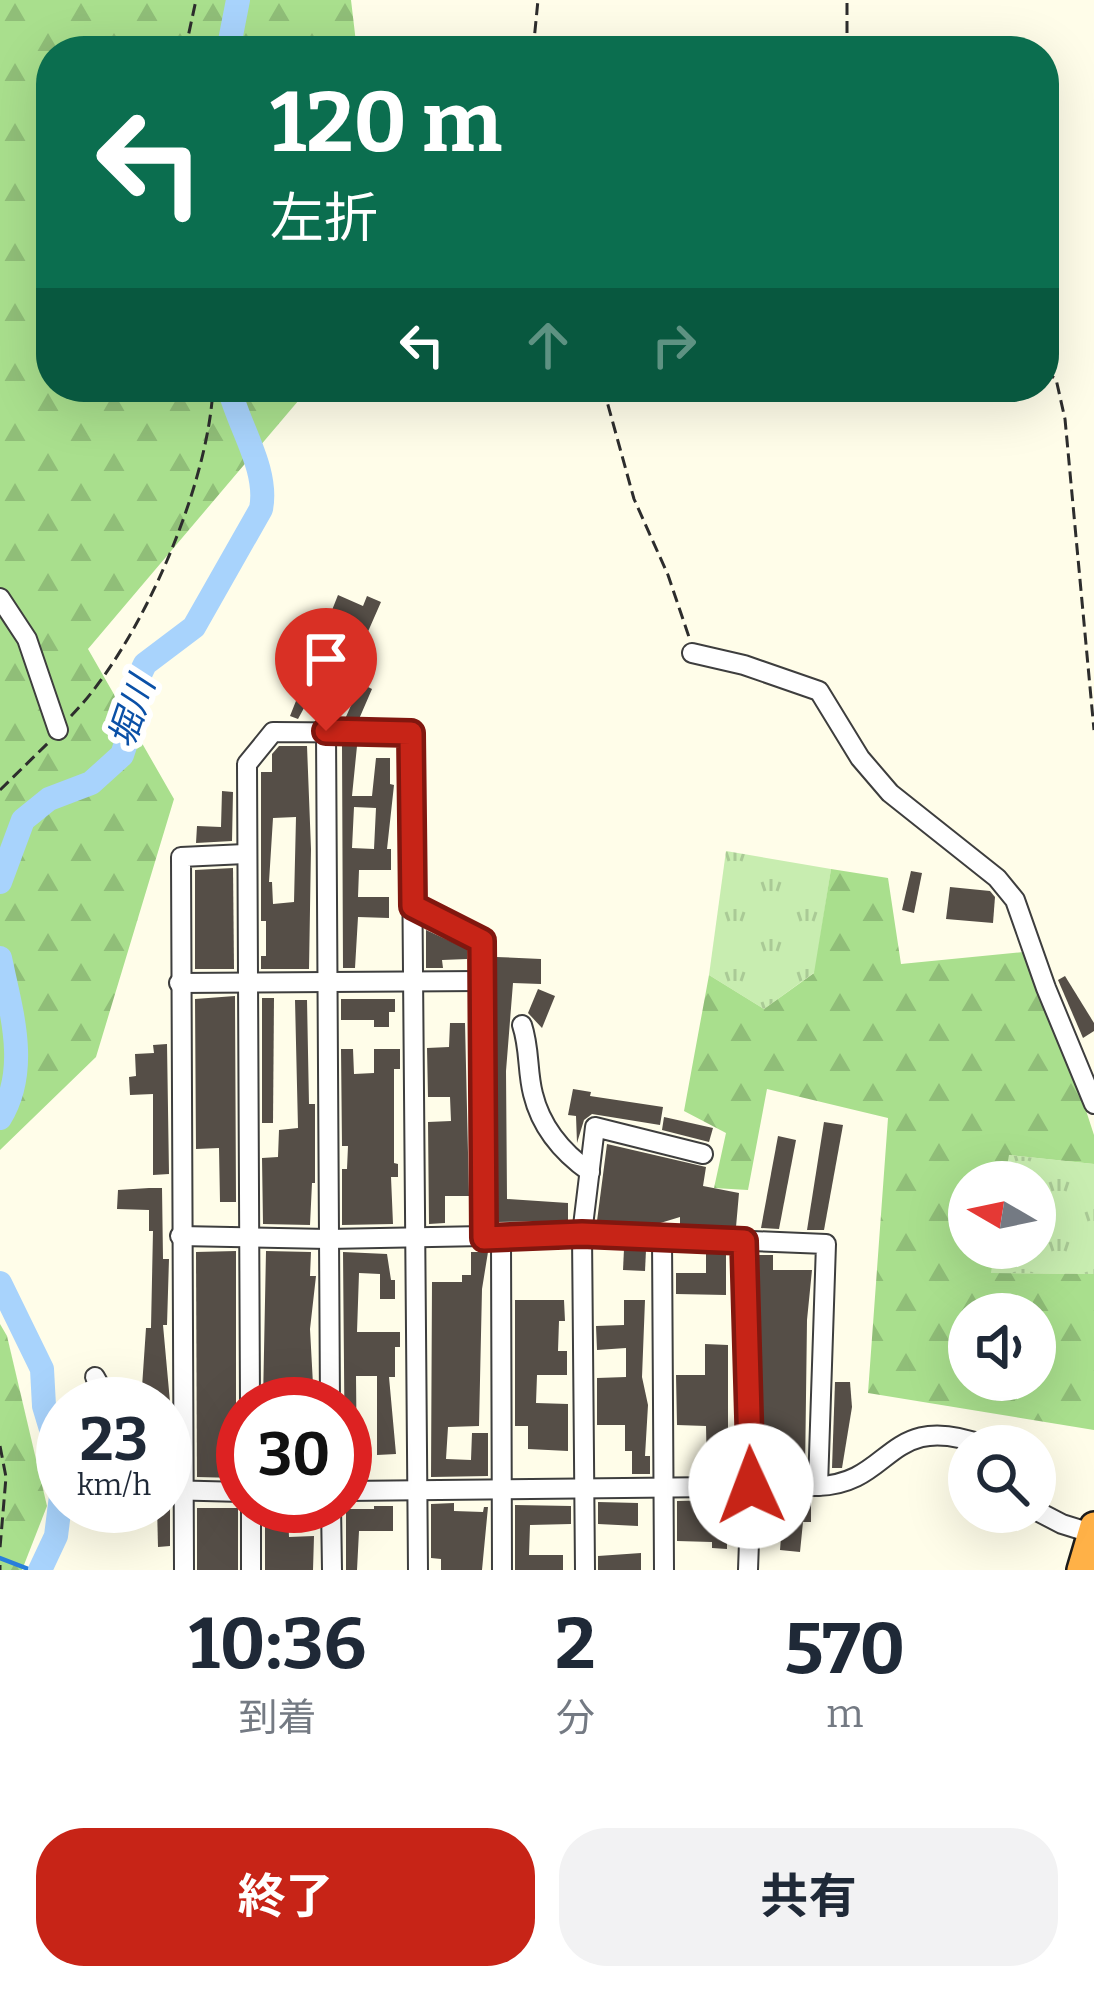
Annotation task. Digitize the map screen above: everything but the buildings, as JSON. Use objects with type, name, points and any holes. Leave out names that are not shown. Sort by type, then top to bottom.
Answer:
[{"type":"highway","points":[[1082,1570],[1094,1531]]},
{"type":"street","points":[[0,598],[27,639],[58,730]]},
{"type":"street","points":[[692,653],[819,691],[860,758],[890,793],[998,878],[1016,900],[1094,1104]]},
{"type":"street","points":[[326,731],[330,1377]]},
{"type":"street","points":[[250,1377],[247,764],[273,732],[411,733],[418,1570]]},
{"type":"street","points":[[176,1377],[181,857],[245,854]]},
{"type":"street","points":[[413,906],[482,941],[502,1570]]},
{"type":"street","points":[[179,983],[481,982]]},
{"type":"street","points":[[522,1025],[530,1049],[532,1095],[560,1151],[590,1172]]},
{"type":"street","points":[[585,1570],[582,1234],[595,1126],[703,1154]]},
{"type":"street","points":[[180,1236],[328,1239],[582,1234],[826,1244],[818,1486]]},
{"type":"street","points":[[662,1237],[664,1570]]},
{"type":"street","points":[[744,1241],[751,1486],[748,1570]]},
{"type":"street","points":[[372,1491],[841,1484],[923,1435],[948,1435]]},
{"type":"street","points":[[1056,1522],[1094,1531]]},
{"type":"street","points":[[179,1533],[184,1570]]},
{"type":"street","points":[[251,1533],[251,1570]]},
{"type":"street","points":[[331,1533],[332,1570]]},
{"type":"path","points":[[188,36],[196,0]]},
{"type":"path","points":[[534,36],[538,0]]},
{"type":"path","points":[[847,0],[847,36]]},
{"type":"path","points":[[1059,393],[1094,730]]},
{"type":"path","points":[[0,790],[102,677],[136,622],[174,545],[206,447],[211,402]]},
{"type":"path","points":[[607,402],[634,499],[687,624],[692,653]]},
{"type":"path","points":[[0,1446],[6,1477],[0,1548]]},
{"type":"green space","points":[[0,0],[351,0],[355,36],[36,36],[36,402],[297,402],[88,649],[174,799],[96,1057],[0,1150]]},
{"type":"green space","points":[[726,851],[831,869],[815,972],[764,1009],[709,975]]},
{"type":"green space","points":[[831,869],[888,878],[901,964],[1034,951],[1094,1135],[1094,1164],[1009,1155],[1008,1161],[948,1161],[948,1269],[1094,1274],[1094,1430],[868,1393],[888,1118],[767,1089],[748,1190],[714,1188],[726,1133],[684,1111],[709,975],[764,1009],[814,973]]},
{"type":"green space","points":[[1008,1155],[1094,1164],[1094,1274],[990,1273],[991,1269],[1056,1269],[1056,1161],[1007,1161]]},
{"type":"green space","points":[[0,1324],[7,1336],[36,1459],[36,1533],[22,1570],[0,1570]]},
{"type":"waterway","name":"堀川","points":[[231,36],[238,0]]},
{"type":"waterway","name":"堀川","points":[[0,882],[23,820],[49,799],[91,783],[122,755],[135,685],[145,664],[194,627],[261,509],[257,463],[233,402]]},
{"type":"waterway","name":"堀川","points":[[0,958],[16,1060],[9,1099],[0,1118]]},
{"type":"waterway","name":"堀川","points":[[0,1283],[42,1377]]},
{"type":"waterway","name":"堀川","points":[[40,1570],[56,1533]]},
{"type":"waterway","points":[[0,1558],[31,1570]]},
{"type":"route","points":[[326,731],[411,733],[413,906],[482,941],[484,1238],[582,1234],[744,1241],[751,1486]]}]
